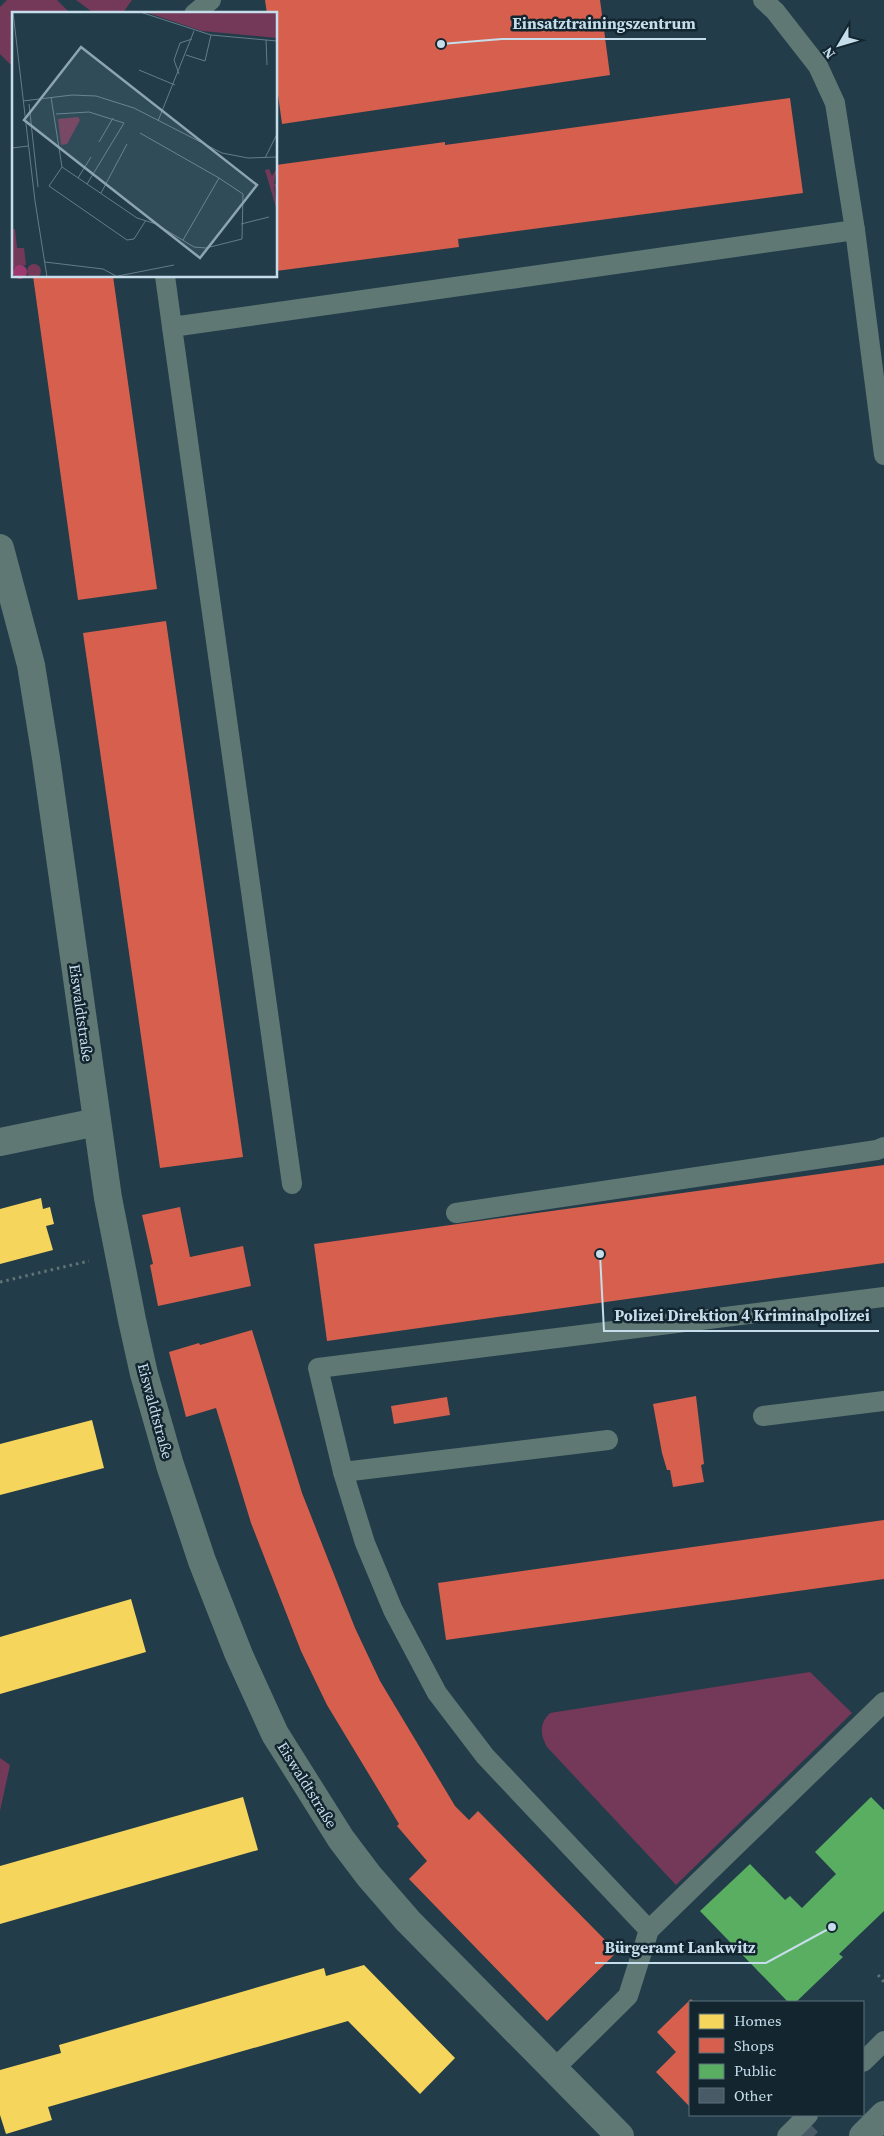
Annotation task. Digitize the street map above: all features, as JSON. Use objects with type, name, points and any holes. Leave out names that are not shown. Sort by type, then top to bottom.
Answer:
[{"type":"street","name":"Eiswaldtstraße","points":[[0,548],[31,665],[46,758],[108,1198],[132,1320],[144,1374],[170,1465],[202,1561],[239,1655],[275,1734],[341,1839],[369,1876],[408,1921],[620,2136]]},
{"type":"street","points":[[0,1142],[97,1122]]},
{"type":"street","points":[[863,2136],[884,2115]]},
{"type":"lane","points":[[196,12],[211,0]]},
{"type":"lane","points":[[763,0],[775,11],[818,66],[835,103],[855,230],[884,454]]},
{"type":"lane","points":[[172,327],[855,230]]},
{"type":"lane","points":[[165,278],[292,1184]]},
{"type":"lane","points":[[456,1213],[876,1150],[884,1147]]},
{"type":"lane","points":[[649,1930],[485,1756],[437,1693],[393,1610],[365,1543],[343,1472],[318,1368],[884,1297]]},
{"type":"lane","points":[[763,1416],[884,1401]]},
{"type":"lane","points":[[343,1472],[608,1440]]},
{"type":"lane","points":[[553,2070],[628,1996],[649,1930],[884,1702]]},
{"type":"lane","points":[[864,2061],[884,2041]]},
{"type":"lane","points":[[786,2136],[807,2116]]},
{"type":"path","points":[[0,1282],[92,1260]]},
{"type":"path","points":[[878,1975],[884,1982]]},
{"type":"shaded area","points":[[7,0],[57,0],[69,12],[12,12],[12,66],[0,54],[0,7]]},
{"type":"shaded area","points":[[76,0],[132,0],[123,12],[92,12]]},
{"type":"shaded area","points":[[810,1672],[852,1713],[676,1885],[547,1747],[543,1738],[542,1725],[550,1713]]},
{"type":"shaded area","points":[[0,1758],[10,1765],[0,1811]]},
{"type":"building: Homes","points":[[41,1198],[43,1209],[50,1207],[54,1224],[46,1226],[53,1250],[0,1264],[0,1209]]},
{"type":"building: Homes","points":[[92,1420],[104,1468],[0,1495],[0,1444]]},
{"type":"building: Homes","points":[[131,1599],[146,1652],[0,1694],[0,1637]]},
{"type":"building: Homes","points":[[243,1797],[258,1850],[0,1924],[0,1866]]},
{"type":"building: Homes","points":[[364,1965],[455,2058],[420,2094],[348,2021],[48,2107],[52,2120],[6,2134],[0,2115],[0,2070],[61,2053],[59,2045],[324,1968],[326,1976]]},
{"type":"building: Shops","points":[[265,0],[600,0],[610,75],[282,124],[278,95],[278,12],[267,12]]},
{"type":"building: Shops","points":[[790,98],[803,193],[458,239],[459,247],[278,271],[278,165],[445,142],[445,145]]},
{"type":"building: Shops","points":[[33,278],[113,278],[157,589],[78,600]]},
{"type":"building: Shops","points":[[166,621],[243,1157],[160,1168],[83,633]]},
{"type":"building: Shops","points":[[884,1165],[884,1263],[327,1341],[314,1244]]},
{"type":"building: Shops","points":[[180,1207],[190,1257],[243,1246],[251,1286],[158,1306],[150,1265],[153,1264],[142,1215]]},
{"type":"building: Shops","points":[[252,1330],[302,1493],[355,1628],[380,1681],[455,1806],[469,1820],[478,1811],[617,1952],[547,2021],[409,1879],[427,1861],[397,1826],[399,1824],[327,1705],[301,1651],[251,1523],[216,1408],[186,1417],[169,1352]]},
{"type":"building: Shops","points":[[696,1396],[704,1464],[701,1465],[704,1482],[673,1487],[670,1470],[667,1470],[662,1453],[653,1404]]},
{"type":"building: Shops","points":[[447,1397],[450,1415],[394,1424],[391,1406]]},
{"type":"building: Shops","points":[[884,1520],[884,1579],[446,1640],[438,1583]]},
{"type":"building: Shops","points":[[691,1999],[693,2001],[689,2001],[689,2106],[656,2072],[676,2052],[657,2032]]},
{"type":"building: Public","points":[[871,1797],[884,1810],[884,1911],[839,1954],[843,1957],[797,2001],[787,2001],[700,1911],[750,1864],[785,1900],[790,1896],[802,1908],[836,1874],[815,1852]]},
{"type":"building: Other","points":[[811,2125],[818,2132],[814,2136],[799,2136]]},
{"type":"place","name":"Einsatztrainingszentrum","points":[[441,44]]},
{"type":"place","name":"Polizei Direktion 4 Kriminalpolizei","points":[[600,1254]]},
{"type":"place","name":"Bürgeramt Lankwitz","points":[[832,1927]]}]
